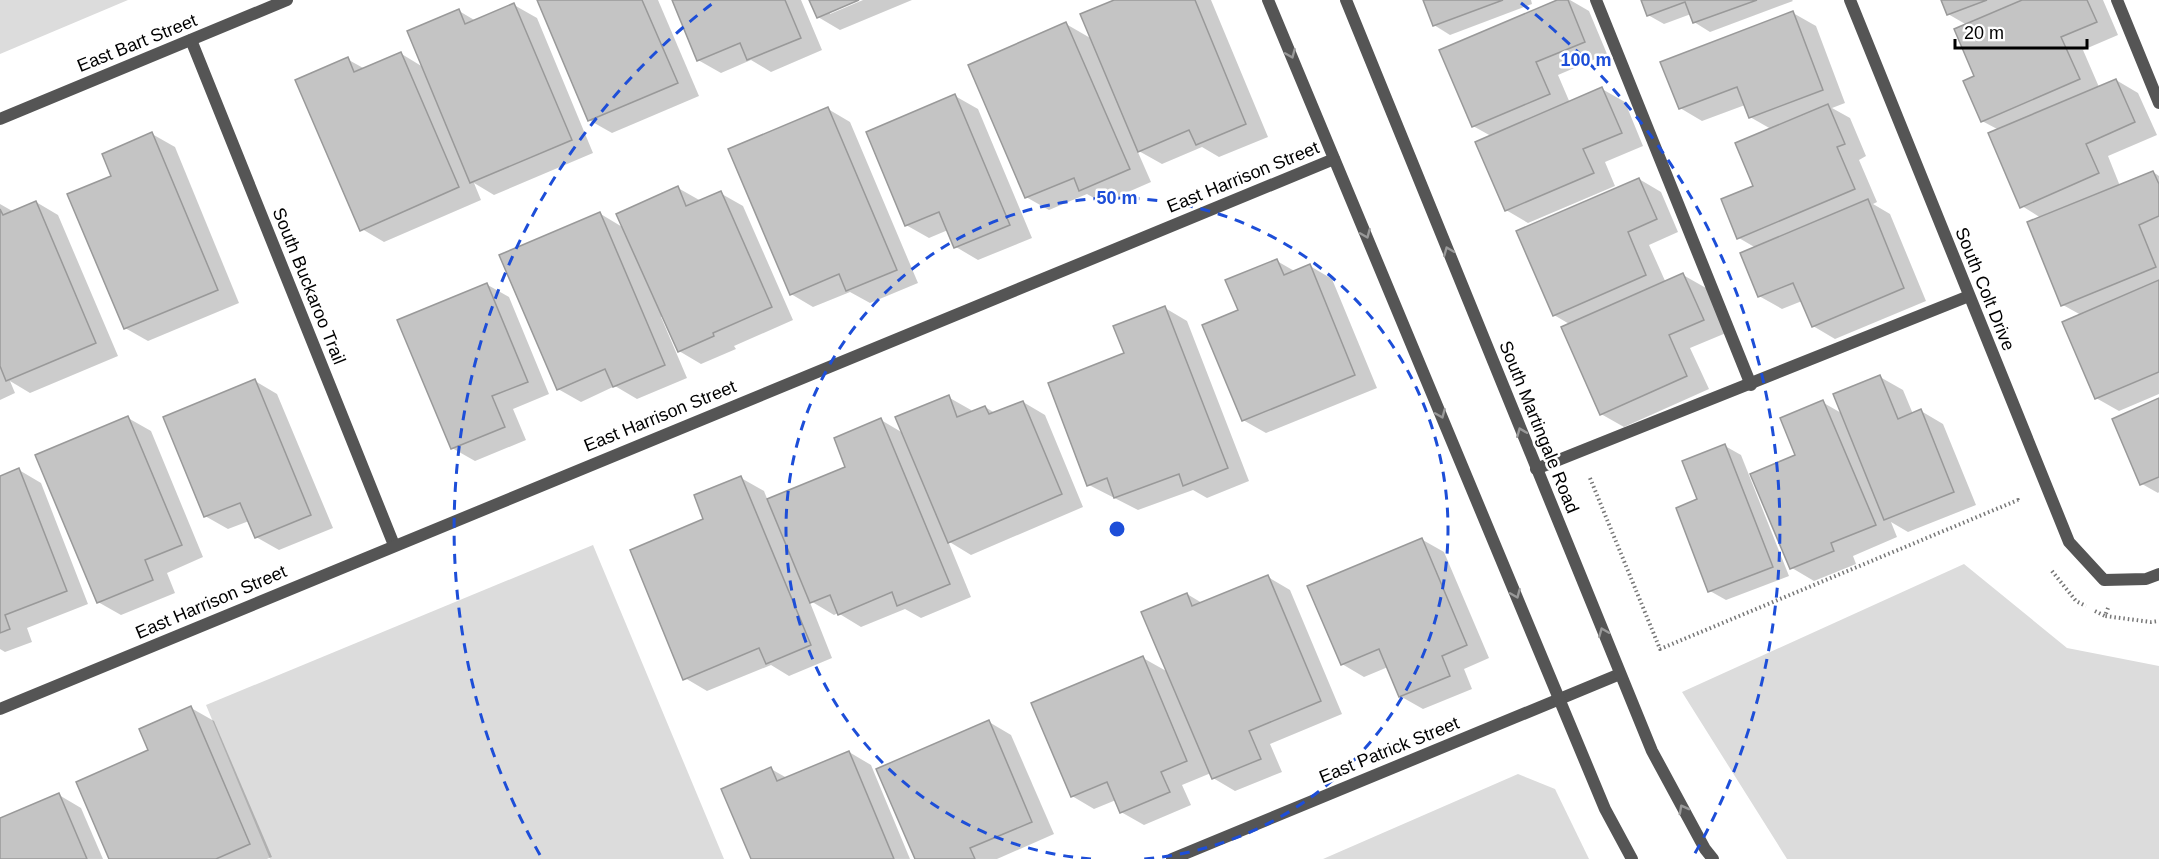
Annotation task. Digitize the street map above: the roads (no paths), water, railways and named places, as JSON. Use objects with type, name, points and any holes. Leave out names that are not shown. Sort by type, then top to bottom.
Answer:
[{"type":"street","name":"East Bart Street","points":[[0,119],[287,0]]},
{"type":"street","points":[[1268,0],[1605,809],[1632,859]]},
{"type":"street","name":"South Martingale Road","points":[[1346,0],[1652,751],[1705,849],[1713,859]]},
{"type":"street","points":[[1596,0],[1751,385]]},
{"type":"street","name":"South Colt Drive","points":[[1850,0],[2068,543],[2104,580],[2146,579],[2159,574]]},
{"type":"street","points":[[2117,0],[2159,103]]},
{"type":"street","name":"South Buckaroo Trail","points":[[191,40],[394,545]]},
{"type":"street","name":"East Harrison Street","points":[[0,709],[1334,159]]},
{"type":"street","points":[[1536,469],[1969,296]]},
{"type":"street","name":"East Patrick Street","points":[[1172,859],[1620,674]]}]
